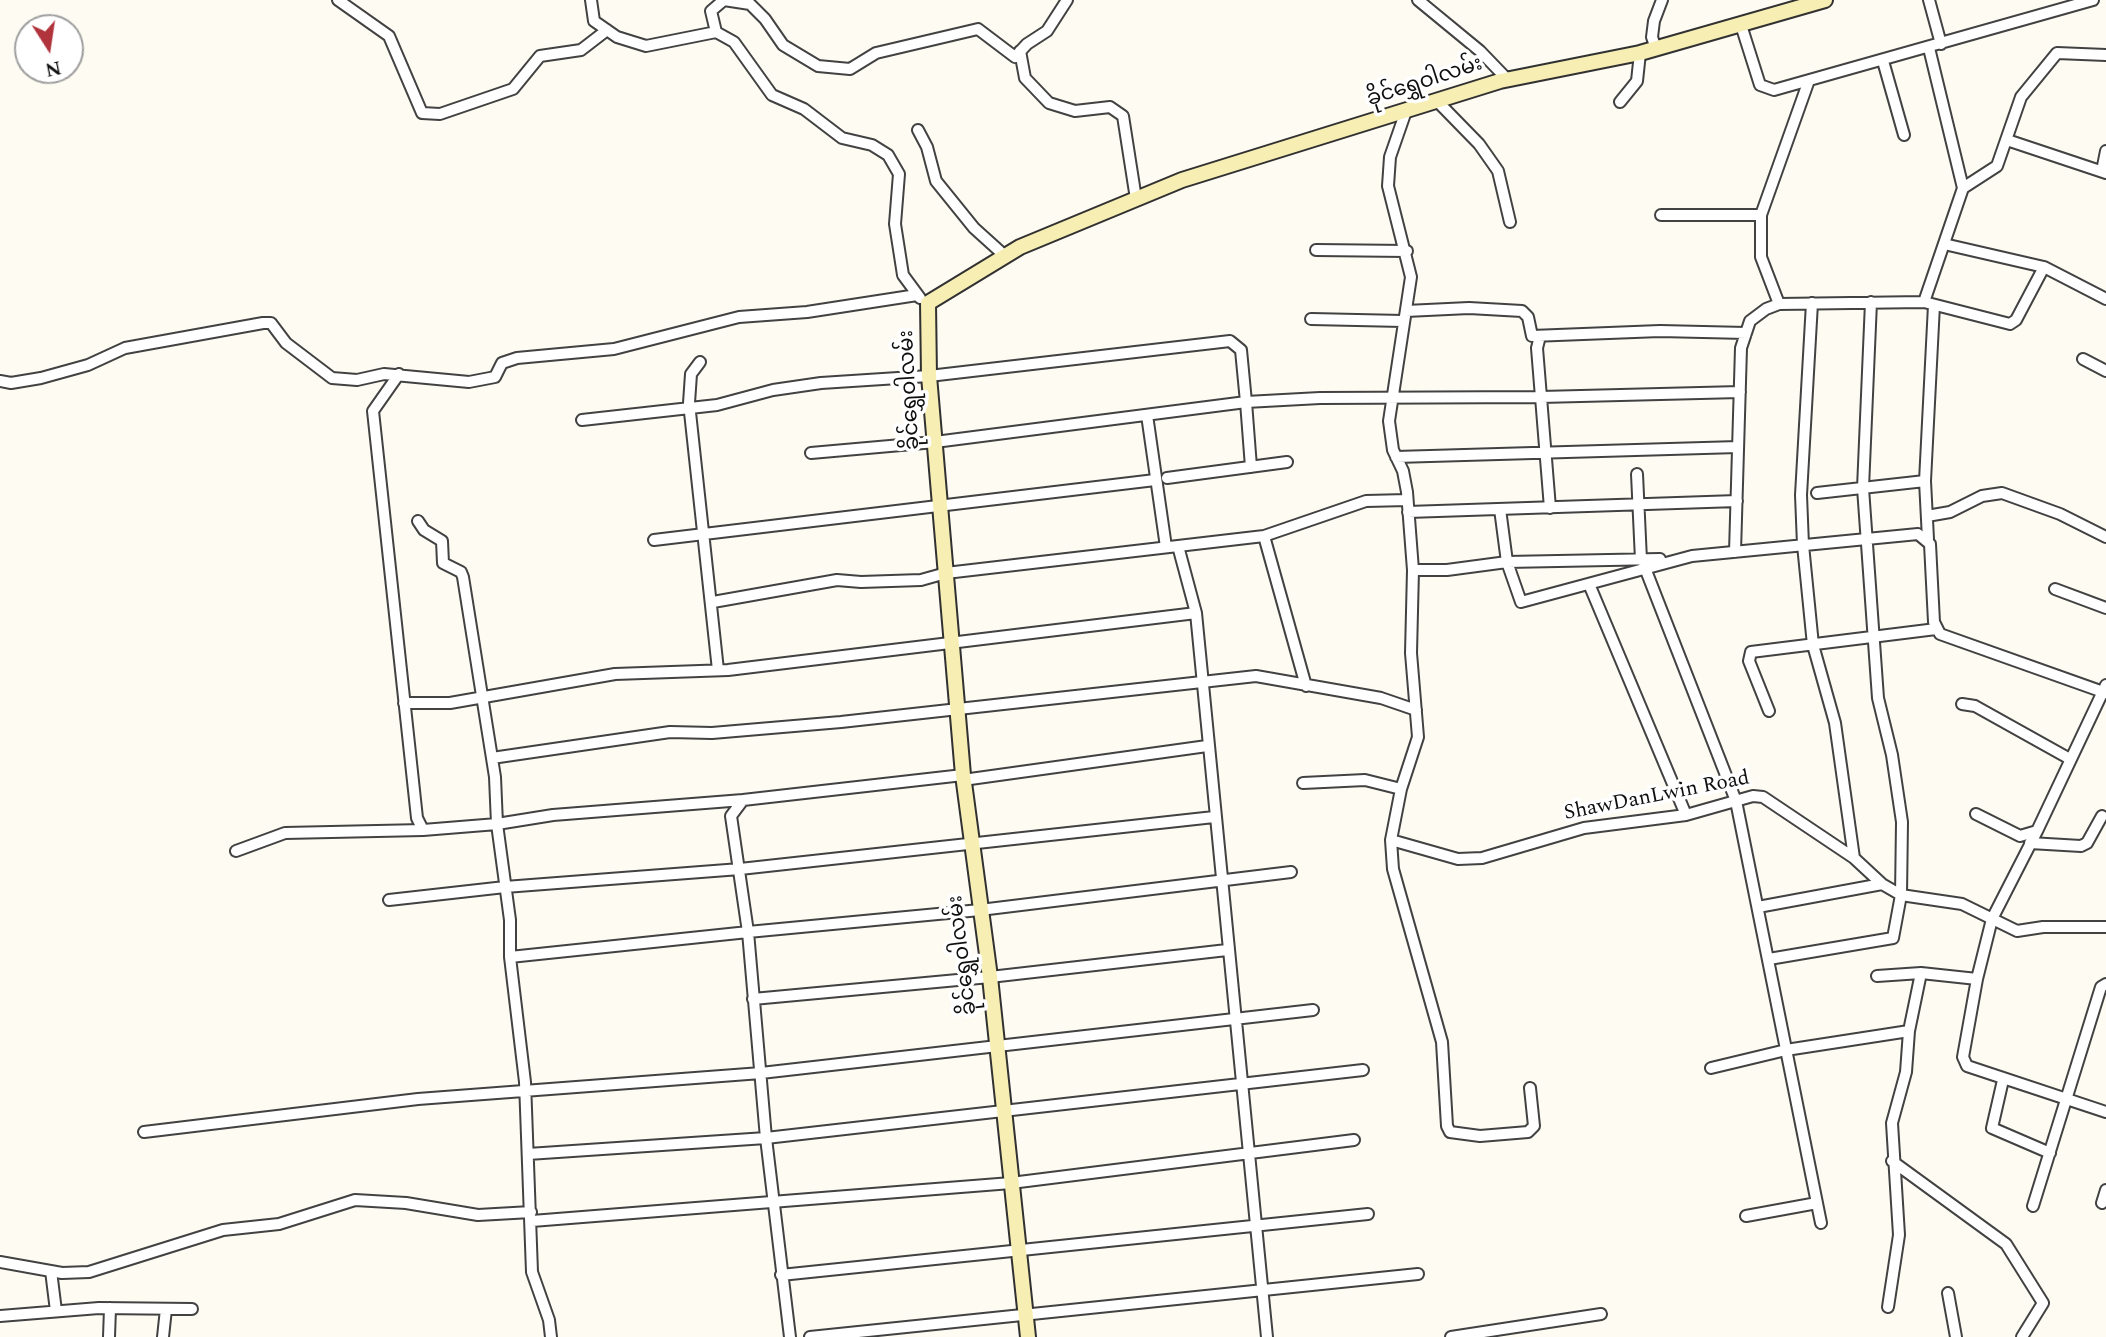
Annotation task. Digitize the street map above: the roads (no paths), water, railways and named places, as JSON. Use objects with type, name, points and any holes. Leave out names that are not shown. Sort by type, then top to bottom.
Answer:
[{"type":"street","points":[[338,0],[389,36],[422,113],[440,114],[513,89],[540,56],[581,50],[607,30]]},
{"type":"street","points":[[591,0],[594,21],[617,37],[646,47],[716,29]]},
{"type":"street","points":[[923,299],[903,275],[896,243],[899,174],[888,155],[872,145],[842,138],[804,109],[772,95],[734,42],[716,29],[711,11],[724,0],[750,4],[765,19],[783,45],[818,66],[850,69],[876,53],[978,29],[1015,57],[1047,31],[1067,0]]},
{"type":"street","points":[[1418,0],[1480,51],[1507,79]]},
{"type":"street","points":[[1656,49],[1653,37],[1654,21],[1662,0]]},
{"type":"street","name":"ခိုင်ရွှေဝါလမ်း","points":[[1028,1337],[995,1045],[990,977],[963,777],[923,299],[1005,256],[1182,180],[1507,79],[1640,53],[1825,0]]},
{"type":"street","points":[[1930,0],[1935,46],[1963,188],[1944,244],[1929,303],[1925,481],[1936,629]]},
{"type":"street","points":[[1741,25],[1762,87],[1774,90],[1808,83],[2086,1]]},
{"type":"street","points":[[1020,51],[1025,78],[1049,103],[1075,111],[1110,107],[1123,116],[1136,199]]},
{"type":"street","points":[[1963,188],[1997,166],[2021,97],[2057,53],[2073,51],[2106,55]]},
{"type":"street","points":[[1620,102],[1637,81],[1640,53]]},
{"type":"street","points":[[1883,61],[1904,135]]},
{"type":"street","points":[[1779,304],[1761,257],[1762,215],[1808,83]]},
{"type":"street","points":[[1438,102],[1479,144],[1498,171],[1510,222]]},
{"type":"street","points":[[1406,111],[1390,156],[1388,186],[1411,278],[1389,421],[1396,457],[1403,471],[1413,570],[1411,653],[1418,737],[1401,789],[1391,840],[1393,869],[1442,1042],[1447,1126],[1450,1132],[1480,1136],[1528,1132],[1534,1126],[1530,1088]]},
{"type":"street","points":[[918,130],[927,147],[936,181],[974,228],[1005,256]]},
{"type":"street","points":[[2007,140],[2104,172],[2106,151]]},
{"type":"street","points":[[1661,215],[1762,215]]},
{"type":"street","points":[[1944,244],[2044,267],[2106,299]]},
{"type":"street","points":[[1316,250],[1406,251]]},
{"type":"street","points":[[1735,552],[1741,348],[1750,321],[1766,309],[1779,304],[1871,302],[1929,303],[2010,324],[2016,320],[2044,267]]},
{"type":"street","points":[[0,381],[11,383],[41,378],[88,365],[125,348],[271,323],[286,343],[332,377],[357,380],[384,374],[399,374],[469,382],[495,377],[502,363],[517,358],[614,349],[739,317],[923,299]]},
{"type":"street","points":[[1769,959],[1893,938],[1901,895],[1902,822],[1892,755],[1878,698],[1863,488],[1871,302]]},
{"type":"street","points":[[1812,303],[1801,495],[1803,545],[1814,645],[1835,723],[1854,858]]},
{"type":"street","points":[[1311,318],[1405,316],[1469,308],[1522,311],[1528,317],[1532,336],[1540,337],[1660,331],[1746,332]]},
{"type":"street","points":[[1540,337],[1537,348],[1550,508]]},
{"type":"street","points":[[582,420],[717,405],[773,390],[821,383],[929,376],[1230,341],[1241,350],[1251,467]]},
{"type":"street","points":[[2083,359],[2106,371]]},
{"type":"street","points":[[700,362],[691,374],[690,407],[713,602],[718,670]]},
{"type":"street","points":[[399,374],[373,411],[417,818],[423,830]]},
{"type":"street","points":[[811,453],[935,442],[1246,402],[1320,398],[1541,397],[1740,392]]},
{"type":"street","points":[[1147,415],[1172,547],[1196,612],[1207,746],[1267,1337]]},
{"type":"street","points":[[1396,457],[1738,447]]},
{"type":"street","points":[[654,540],[941,507],[1287,462]]},
{"type":"street","points":[[1637,474],[1643,564],[1736,800],[1821,1223]]},
{"type":"street","points":[[1816,494],[1925,481]]},
{"type":"street","points":[[1927,516],[1950,512],[1982,496],[2002,493],[2060,514],[2106,537]]},
{"type":"street","points":[[713,602],[837,580],[921,580],[946,573],[1264,536],[1366,501],[1407,506],[1500,509],[1737,501]]},
{"type":"street","points":[[1500,509],[1507,562],[1521,602],[1589,584],[1643,564]]},
{"type":"street","points":[[418,521],[424,530],[442,541],[443,563],[461,572],[463,577],[483,697],[510,920],[510,957],[525,1090],[532,1217],[532,1272],[549,1320],[551,1337]]},
{"type":"street","points":[[1413,570],[1447,570],[1507,562],[1643,564],[1918,534],[1928,539]]},
{"type":"street","points":[[1264,536],[1306,686]]},
{"type":"street","points":[[1589,584],[1686,815]]},
{"type":"street","points":[[2055,589],[2106,608]]},
{"type":"street","points":[[404,704],[450,703],[615,674],[718,670],[844,653],[951,645],[1196,612]]},
{"type":"street","points":[[1769,711],[1748,655],[1751,652],[1874,639],[1936,629],[1964,644],[2105,690],[1992,919],[1977,979],[1963,1057],[1966,1066],[2106,1112]]},
{"type":"street","points":[[492,758],[670,732],[712,733],[1256,676],[1381,698],[1416,710]]},
{"type":"street","points":[[1962,704],[1975,706],[2070,759]]},
{"type":"street","points":[[236,851],[285,833],[423,830],[497,824],[553,815],[743,800],[963,777],[1207,746]]},
{"type":"street","points":[[1303,783],[1365,780],[1401,789]]},
{"type":"street","name":"ShawDanLwin Road","points":[[1391,840],[1458,859],[1482,858],[1584,828],[1686,815],[1736,800],[1763,797],[1854,858],[1882,884],[1901,895],[1962,904],[2017,930],[2043,926],[2106,927]]},
{"type":"street","points":[[743,800],[732,816],[748,932],[766,1138],[790,1337]]},
{"type":"street","points":[[1976,814],[2020,836],[2036,831]]},
{"type":"street","points":[[2030,843],[2081,846],[2087,843],[2102,816]]},
{"type":"street","points":[[390,900],[505,887],[740,869],[1214,817]]},
{"type":"street","points":[[510,957],[980,910],[1291,872]]},
{"type":"street","points":[[1758,907],[1882,884]]},
{"type":"street","points":[[754,999],[990,977],[1227,950]]},
{"type":"street","points":[[1877,976],[1921,973],[1977,979]]},
{"type":"street","points":[[1888,1307],[1899,1235],[1892,1161],[1892,1123],[1906,1072],[1909,1031],[1921,973]]},
{"type":"street","points":[[2033,1206],[2101,987],[2106,984]]},
{"type":"street","points":[[144,1132],[418,1099],[761,1073],[1313,1010]]},
{"type":"street","points":[[1711,1068],[1786,1050],[1909,1031]]},
{"type":"street","points":[[528,1154],[766,1138],[1363,1070]]},
{"type":"street","points":[[2003,1080],[1992,1128],[2050,1153]]},
{"type":"street","points":[[0,1262],[51,1271],[89,1272],[223,1230],[279,1224],[355,1200],[406,1203],[478,1215],[532,1217],[774,1203],[1011,1183],[1354,1140]]},
{"type":"street","points":[[1892,1161],[2006,1244],[2043,1303],[2022,1337]]},
{"type":"street","points":[[2102,1203],[2106,1190]]},
{"type":"street","points":[[1746,1216],[1817,1203]]},
{"type":"street","points":[[781,1275],[1367,1214]]},
{"type":"street","points":[[51,1271],[56,1311]]},
{"type":"street","points":[[810,1337],[1418,1274]]},
{"type":"street","points":[[1948,1293],[1956,1337]]},
{"type":"street","points":[[108,1337],[110,1308]]},
{"type":"street","points":[[0,1316],[110,1308],[192,1309]]},
{"type":"street","points":[[163,1337],[166,1309]]},
{"type":"street","points":[[1451,1337],[1505,1334],[1601,1314]]}]
